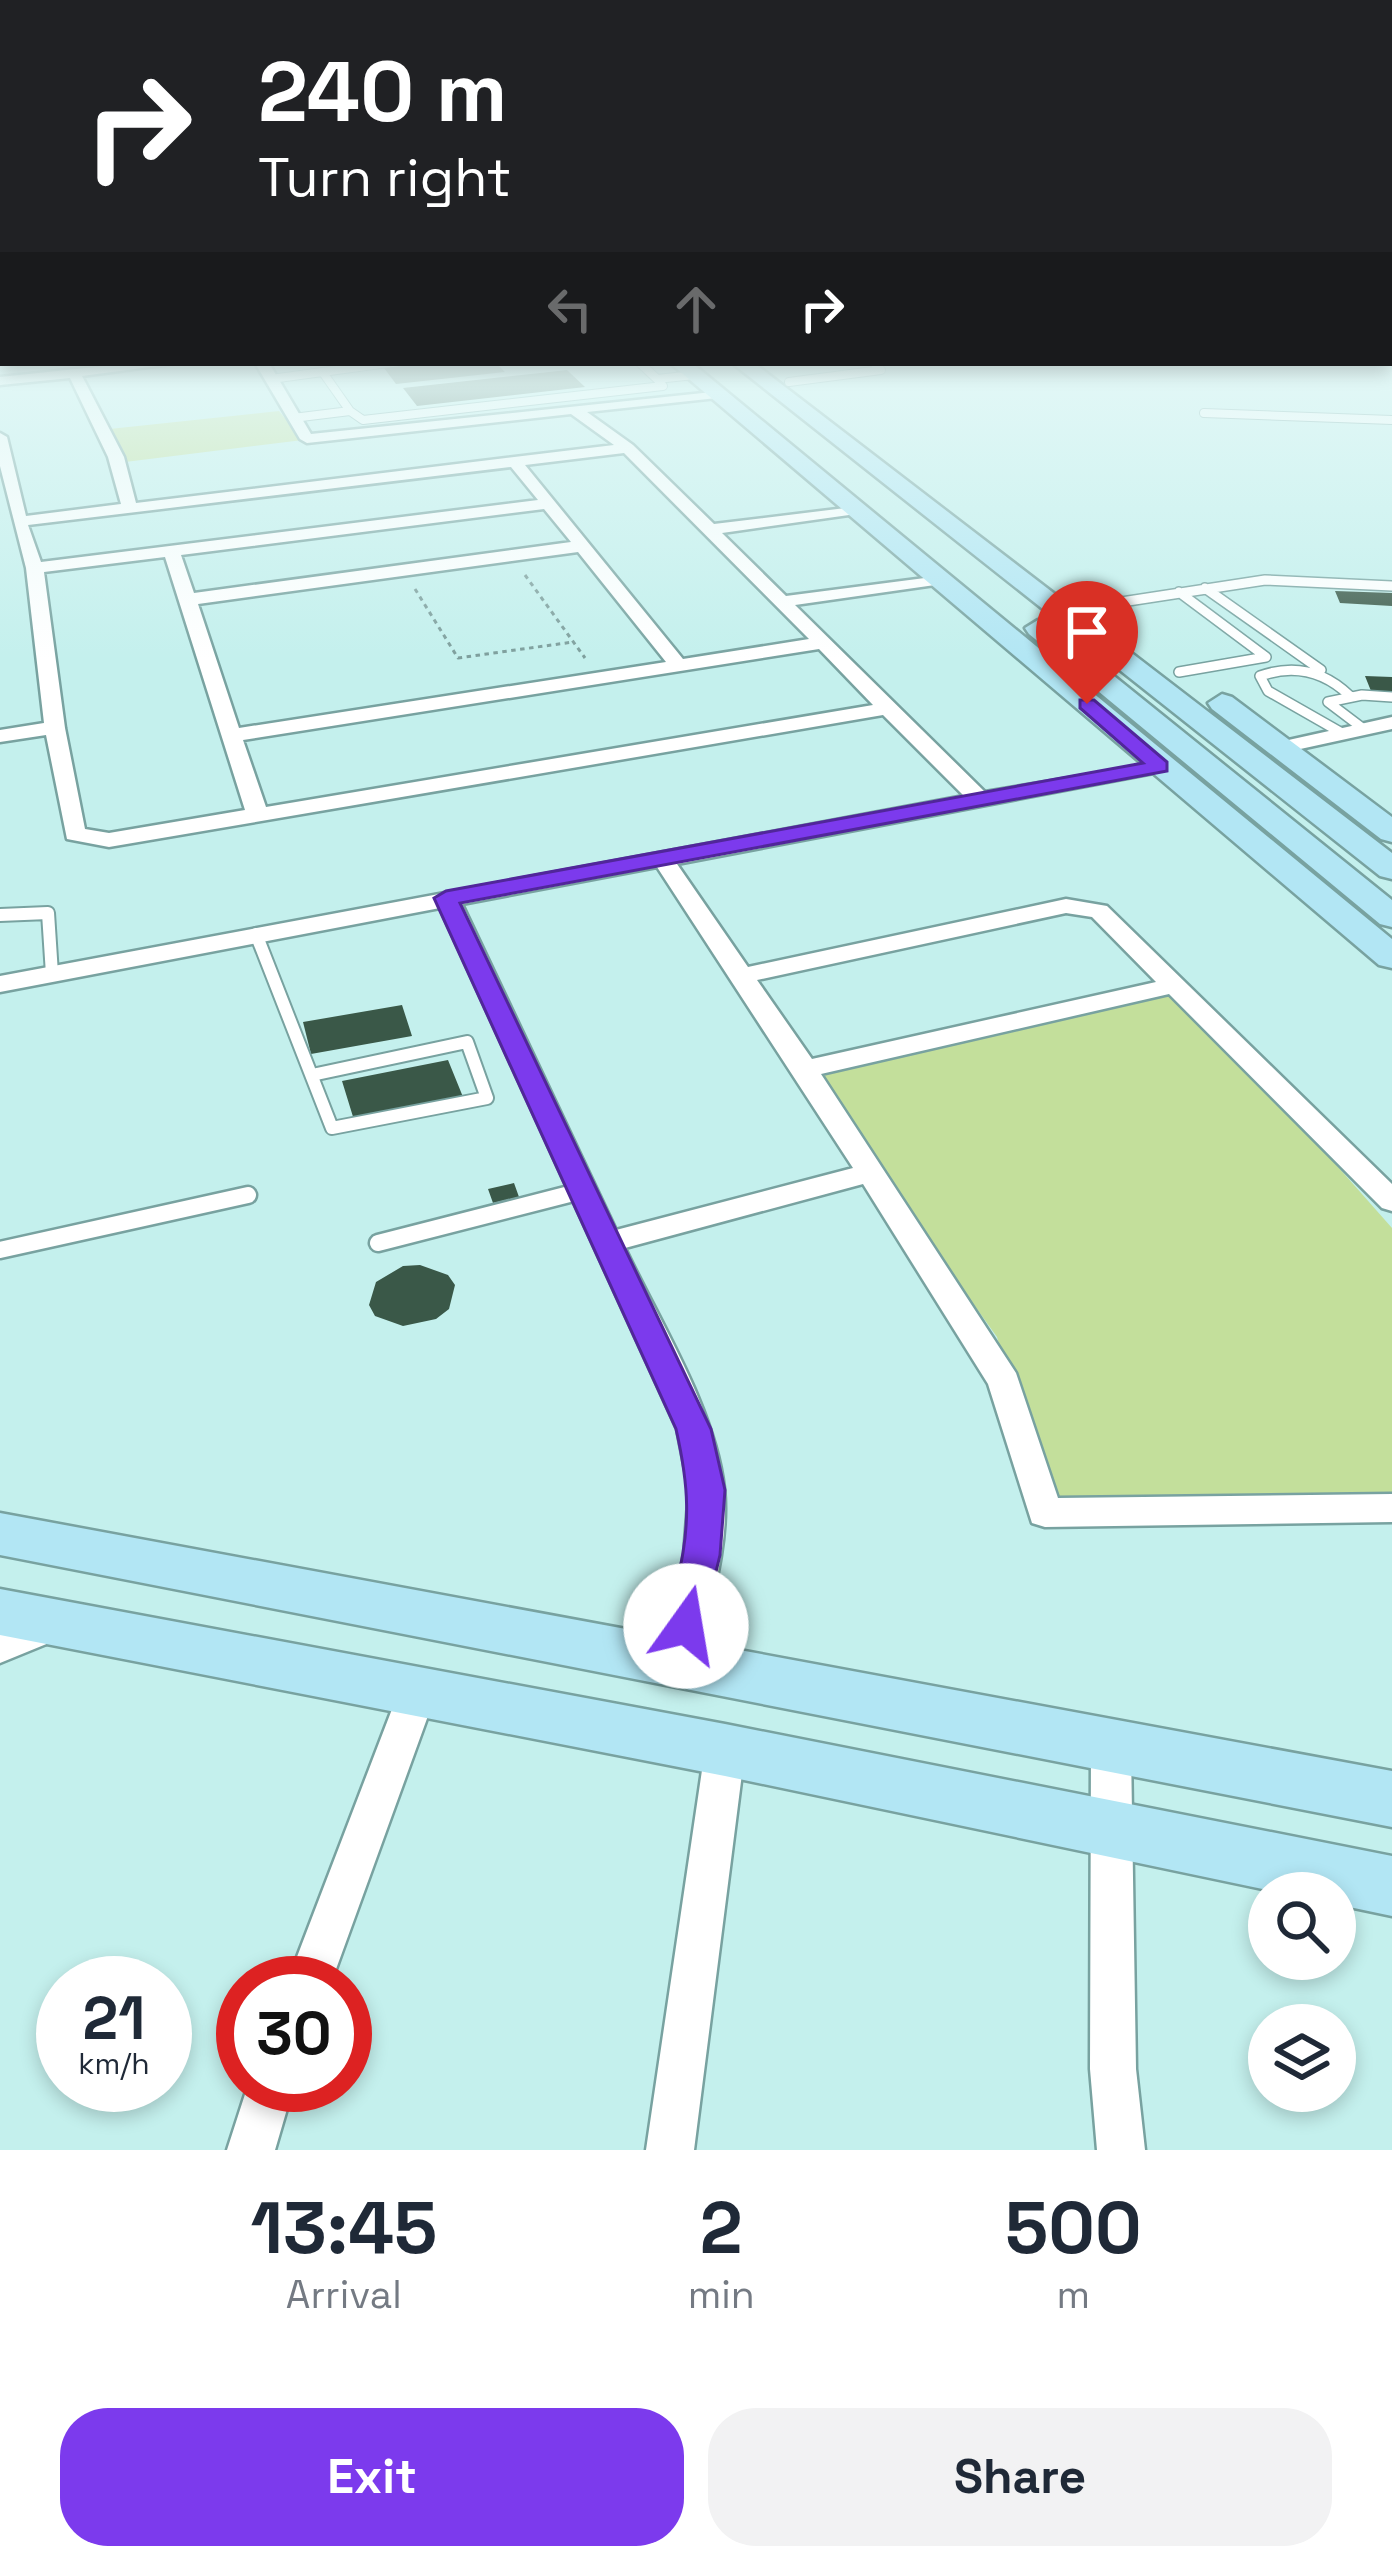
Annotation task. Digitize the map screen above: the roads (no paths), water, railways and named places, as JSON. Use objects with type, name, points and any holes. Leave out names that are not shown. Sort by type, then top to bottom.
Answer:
[{"type":"street","points":[[6,459],[26,554],[35,568],[55,728],[75,834],[88,840],[888,708]]},
{"type":"street","points":[[117,459],[130,508]]},
{"type":"street","points":[[22,521],[537,459]]},
{"type":"street","points":[[639,459],[979,799]]},
{"type":"street","points":[[796,459],[1392,957]]},
{"type":"street","points":[[800,459],[1392,917]]},
{"type":"street","points":[[866,459],[1392,869]]},
{"type":"street","points":[[892,459],[1392,832]]},
{"type":"street","points":[[515,462],[678,665]]},
{"type":"street","points":[[35,568],[548,504]]},
{"type":"street","points":[[709,530],[856,509]]},
{"type":"street","points":[[185,600],[582,546]]},
{"type":"street","points":[[172,552],[257,814]]},
{"type":"street","points":[[782,602],[941,579]]},
{"type":"street","points":[[235,735],[822,644]]},
{"type":"street","points":[[1282,747],[1392,723]]},
{"type":"street","points":[[0,736],[55,728]]},
{"type":"street","points":[[0,984],[1160,766]]},
{"type":"street","points":[[663,860],[805,1069],[1004,1382],[1045,1513],[1392,1508]]},
{"type":"street","points":[[446,898],[694,1429],[707,1490],[702,1555],[678,1662]]},
{"type":"street","points":[[743,976],[1075,905],[1107,915],[1392,1201]]},
{"type":"street","points":[[805,1069],[1177,985]]},
{"type":"street","points":[[610,1242],[869,1173]]},
{"type":"street","points":[[0,1534],[678,1662],[1111,1750],[1392,1799]]},
{"type":"street","points":[[0,1612],[725,1750],[1392,1886]]},
{"type":"street","points":[[0,1646],[57,1623]]},
{"type":"street","points":[[319,1956],[418,1691]]},
{"type":"street","points":[[670,2150],[725,1750]]},
{"type":"street","points":[[1111,1750],[1113,2069],[1121,2150]]},
{"type":"street","points":[[251,2150],[263,2112]]},
{"type":"lane","points":[[1089,607],[1265,580],[1392,586]]},
{"type":"lane","points":[[1205,588],[1351,697]]},
{"type":"lane","points":[[1179,592],[1266,657],[1179,672]]},
{"type":"lane","points":[[1330,677],[1285,669],[1260,676],[1268,691],[1351,730]]},
{"type":"lane","points":[[1351,730],[1328,702],[1392,697]]},
{"type":"lane","points":[[0,915],[23,910],[48,913],[52,974]]},
{"type":"lane","points":[[256,934],[332,1128],[487,1098],[466,1042],[312,1076]]},
{"type":"lane","points":[[378,1243],[585,1190]]},
{"type":"lane","points":[[0,1250],[248,1195]]}]
